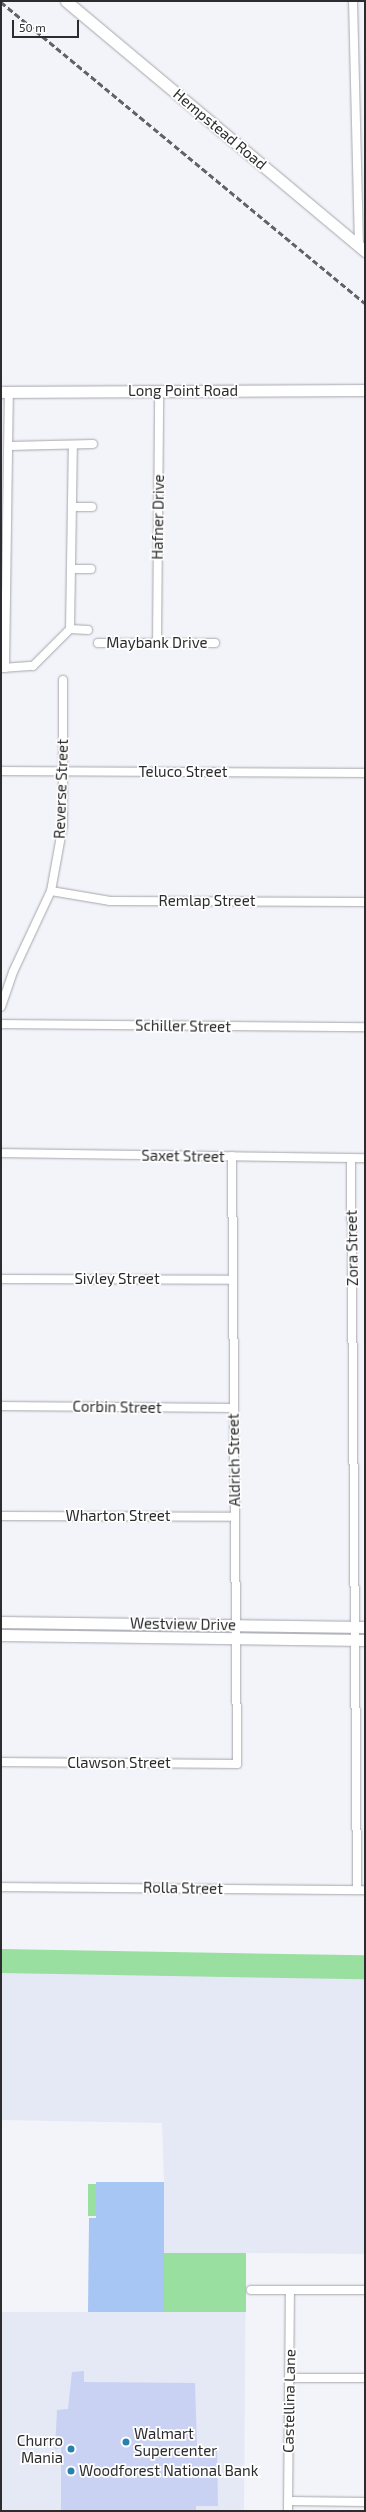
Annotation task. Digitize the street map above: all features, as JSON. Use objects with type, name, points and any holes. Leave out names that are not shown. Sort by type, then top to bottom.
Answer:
[{"type":"main road","name":"Hempstead Road","points":[[70,3],[362,248]]},
{"type":"main road","name":"Long Point Road","points":[[5,392],[365,390]]},
{"type":"main road","name":"Westview Drive","points":[[1,1622],[360,1627]]},
{"type":"main road","points":[[69,1623],[69,1636]]},
{"type":"main road","name":"Westview Drive","points":[[1,1635],[360,1640]]},
{"type":"street","points":[[352,1],[362,248]]},
{"type":"street","points":[[5,392],[9,446],[3,668],[33,666],[70,629],[73,445]]},
{"type":"street","name":"Hafner Drive","points":[[157,643],[159,392]]},
{"type":"street","points":[[9,446],[93,444]]},
{"type":"street","points":[[72,507],[92,508]]},
{"type":"street","points":[[72,569],[90,569]]},
{"type":"street","points":[[70,629],[88,630]]},
{"type":"street","name":"Maybank Drive","points":[[98,643],[215,643]]},
{"type":"street","name":"Reverse Street","points":[[1,1006],[13,972],[51,891],[63,825],[63,680]]},
{"type":"street","name":"Teluco Street","points":[[1,771],[365,773]]},
{"type":"street","name":"Remlap Street","points":[[51,891],[110,901],[365,902]]},
{"type":"street","name":"Schiller Street","points":[[1,1024],[365,1027]]},
{"type":"street","name":"Saxet Street","points":[[1,1152],[365,1158]]},
{"type":"street","name":"Aldrich Street","points":[[232,1156],[237,1764]]},
{"type":"street","name":"Zora Street","points":[[351,1158],[356,1556],[360,1627],[361,1890]]},
{"type":"street","name":"Sivley Street","points":[[1,1279],[232,1280]]},
{"type":"street","name":"Corbin Street","points":[[1,1406],[233,1408]]},
{"type":"street","name":"Wharton Street","points":[[1,1516],[235,1517]]},
{"type":"street","name":"Clawson Street","points":[[1,1762],[237,1764]]},
{"type":"street","name":"Rolla Street","points":[[1,1887],[361,1890]]},
{"type":"street","points":[[251,2290],[365,2290]]},
{"type":"street","name":"Castellina Lane","points":[[288,2511],[290,2290]]},
{"type":"street","points":[[290,2378],[365,2378]]},
{"type":"street","points":[[288,2501],[365,2502]]},
{"type":"shaded area","points":[[1,1973],[365,1974],[365,2254],[246,2253],[244,2511],[1,2511],[1,2312],[164,2312],[164,2182],[162,2123],[1,2120]]},
{"type":"green space","points":[[1,1949],[365,1955],[365,1979],[1,1973]]},
{"type":"green space","points":[[88,2184],[96,2184],[96,2216],[88,2216]]},
{"type":"green space","points":[[164,2253],[246,2253],[246,2312],[164,2312]]},
{"type":"water","points":[[96,2182],[164,2182],[164,2312],[88,2312],[89,2218],[96,2218]]},
{"type":"building","name":"Walmart Supercenter","points":[[84,2371],[84,2382],[195,2383],[197,2446],[217,2447],[218,2506],[196,2506],[196,2511],[61,2511],[61,2448],[55,2449],[57,2410],[68,2409],[72,2372]]},
{"type":"railway","points":[[1,2],[365,303]]},
{"type":"place","name":"Walmart Supercenter","points":[[126,2442]]},
{"type":"place","name":"Churro Mania","points":[[71,2449]]},
{"type":"place","name":"Woodforest National Bank","points":[[71,2471]]}]
